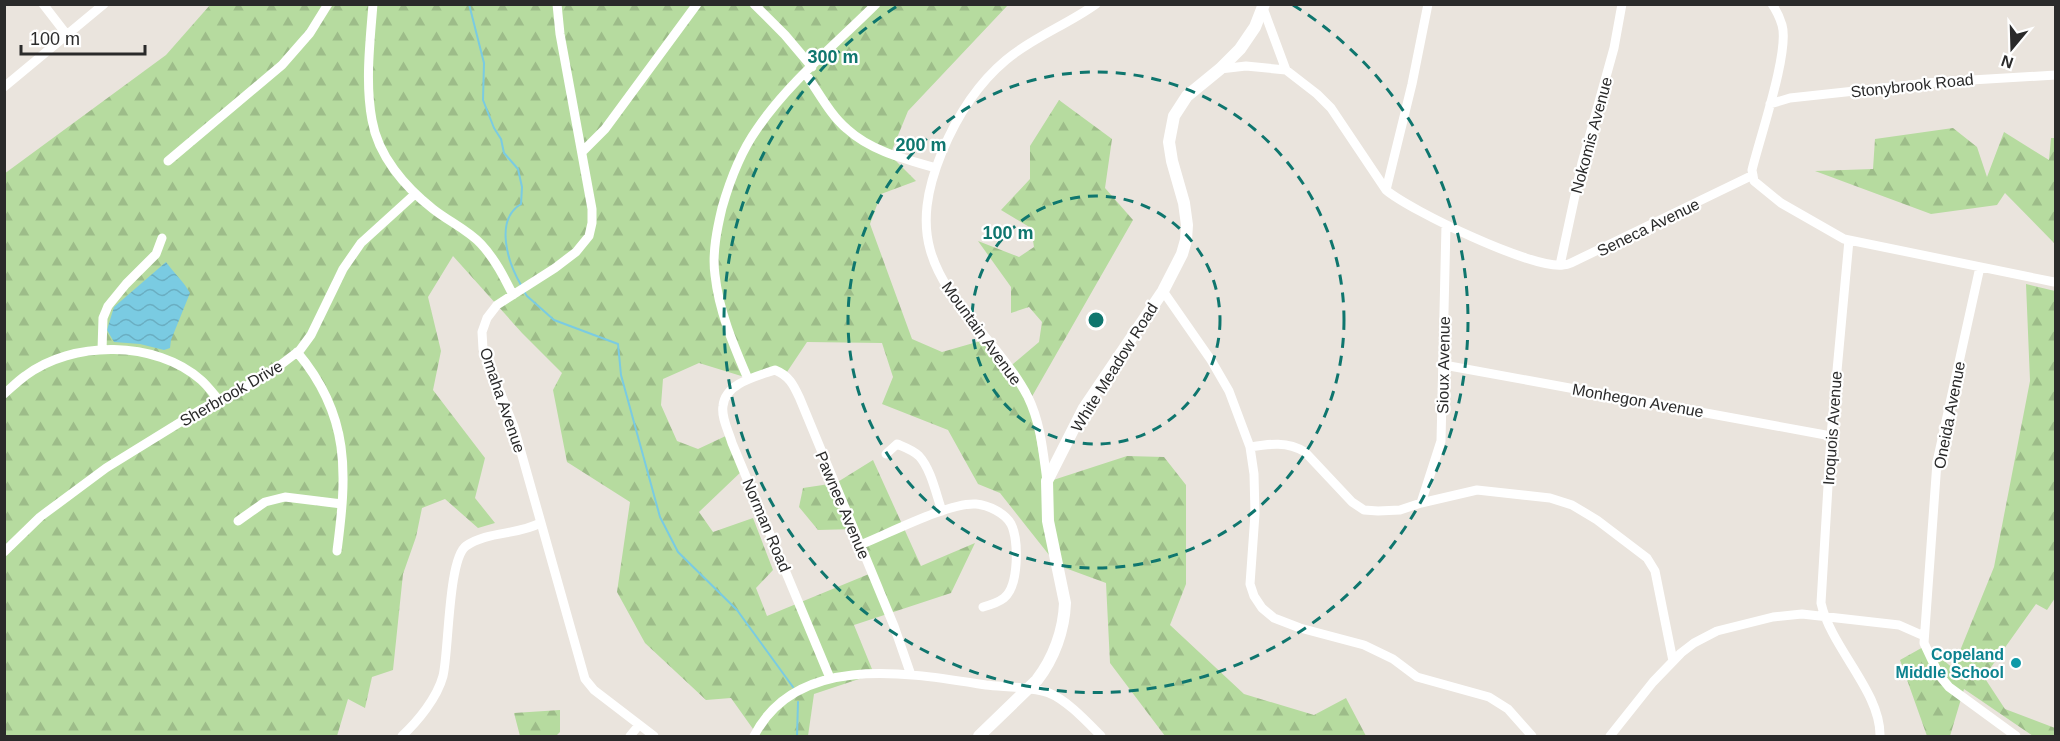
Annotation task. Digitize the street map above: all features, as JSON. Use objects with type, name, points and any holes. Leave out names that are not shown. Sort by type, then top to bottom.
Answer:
[{"type":"street","points":[[44,4],[68,35]]},
{"type":"street","points":[[4,87],[104,4]]},
{"type":"street","points":[[168,161],[282,65],[310,33],[328,4]]},
{"type":"street","points":[[373,4],[369,80],[372,120],[385,156],[415,194],[481,244],[515,293]]},
{"type":"street","name":"Omaha Avenue","points":[[556,4],[592,209],[592,223],[589,236],[576,252],[497,305],[487,318],[482,332],[483,349],[514,427],[585,678],[594,690],[654,736]]},
{"type":"street","points":[[582,152],[605,129],[697,4]]},
{"type":"street","points":[[754,4],[785,34],[846,129],[880,149],[936,168]]},
{"type":"street","points":[[748,379],[723,313],[715,275],[718,222],[732,178],[755,131],[809,70],[876,4]]},
{"type":"street","name":"Mountain Avenue","points":[[1047,481],[1040,428],[1028,397],[1000,354],[958,306],[945,287],[935,267],[927,239],[926,224],[933,175],[951,129],[967,101],[993,72],[1020,50],[1065,25],[1096,4]]},
{"type":"street","points":[[1386,190],[1412,84],[1428,4]]},
{"type":"street","name":"Nokomis Avenue","points":[[1560,265],[1582,163],[1614,48],[1622,4]]},
{"type":"street","points":[[1772,4],[1783,26],[1783,41],[1770,104],[1756,154],[1754,181],[1781,203],[1848,240],[2054,282]]},
{"type":"street","points":[[1264,6],[1286,70]]},
{"type":"street","name":"White Meadow Road","points":[[980,736],[1045,670],[1054,653],[1065,603],[1047,520],[1047,481],[1084,408],[1176,269],[1186,240],[1187,225],[1184,203],[1169,142],[1174,116],[1187,96],[1240,49],[1250,36],[1264,6]]},
{"type":"street","points":[[1220,69],[1246,66],[1286,70],[1331,108],[1386,190],[1428,217],[1446,225],[1523,256],[1560,265]]},
{"type":"street","name":"Stonybrook Road","points":[[1770,104],[1790,98],[1938,82],[2055,75]]},
{"type":"street","name":"Seneca Avenue","points":[[1560,265],[1571,263],[1596,252],[1753,175]]},
{"type":"street","name":"Sherbrook Drive","points":[[4,552],[40,517],[81,485],[149,441],[219,400],[266,376],[297,352],[311,335],[343,269],[361,243],[415,194]]},
{"type":"street","name":"Sioux Avenue","points":[[1421,503],[1441,441],[1446,225]]},
{"type":"street","points":[[102,350],[103,318],[108,306],[156,254],[162,238]]},
{"type":"street","name":"Iroquois Avenue","points":[[1824,616],[1821,603],[1848,240]]},
{"type":"street","name":"Oneida Avenue","points":[[1924,636],[1937,462],[1980,267]]},
{"type":"street","points":[[1163,291],[1211,360],[1229,391],[1250,447],[1254,474],[1255,514],[1250,584],[1257,602],[1268,615],[1300,628],[1364,645],[1394,659],[1417,677],[1489,697],[1508,709],[1532,736]]},
{"type":"street","points":[[4,394],[26,375],[52,361],[88,350],[128,350],[162,357],[180,365],[201,380],[219,400]]},
{"type":"street","points":[[297,352],[313,371],[330,402],[339,434],[344,465],[337,551]]},
{"type":"street","name":"Monhegon Avenue","points":[[1444,365],[1832,436]]},
{"type":"street","name":"Pawnee Avenue","points":[[748,379],[776,370],[785,374],[792,382],[894,626],[911,675]]},
{"type":"street","name":"Norman Road","points":[[748,379],[731,390],[722,404],[723,415],[732,443],[830,678]]},
{"type":"street","points":[[1250,447],[1274,443],[1296,447],[1305,452],[1352,502],[1364,510],[1378,512],[1400,510],[1477,490],[1526,494],[1572,505],[1597,519],[1647,558],[1655,571],[1673,661]]},
{"type":"street","points":[[886,454],[897,444],[919,456],[929,475],[942,511]]},
{"type":"street","points":[[238,521],[265,502],[285,497],[342,504]]},
{"type":"street","points":[[860,545],[942,511],[965,504],[987,506],[1011,523],[1016,544],[1016,564],[1013,584],[1005,597],[983,608]]},
{"type":"street","points":[[402,736],[425,710],[443,675],[452,586],[459,555],[464,547],[488,536],[540,523]]},
{"type":"street","points":[[1610,736],[1673,661],[1694,643],[1717,631],[1773,617],[1802,614],[1899,625],[1924,636],[1924,643],[1933,665],[1949,687],[2016,736]]},
{"type":"street","points":[[1824,616],[1875,709],[1880,726],[1879,736]]},
{"type":"street","points":[[754,736],[772,710],[783,700],[808,686],[830,678],[863,674],[911,675],[1046,692],[1059,698],[1101,736]]},
{"type":"street","points":[[630,736],[639,725]]},
{"type":"green space","points":[[210,5],[1008,5],[908,111],[890,155],[916,181],[881,194],[870,224],[912,339],[942,352],[984,340],[1007,369],[1039,342],[1042,322],[1029,307],[1011,313],[1011,287],[978,241],[1019,257],[1034,247],[1031,228],[1001,210],[1030,179],[1030,146],[1059,100],[1112,139],[1105,188],[1133,220],[1030,400],[1044,483],[1127,456],[1164,457],[1186,485],[1186,584],[1170,625],[1244,694],[1314,715],[1346,698],[1366,736],[1165,736],[1110,663],[1106,583],[1057,565],[1000,493],[978,484],[948,430],[882,404],[893,377],[882,343],[807,342],[787,372],[751,379],[699,363],[663,379],[661,405],[677,441],[698,449],[730,434],[744,469],[699,512],[713,532],[753,518],[773,570],[756,588],[767,616],[869,574],[856,529],[818,530],[799,507],[803,488],[836,483],[873,460],[921,566],[975,543],[951,593],[854,625],[874,674],[814,694],[808,736],[758,736],[731,698],[706,700],[645,643],[617,592],[630,502],[567,462],[553,390],[562,373],[522,333],[453,256],[428,297],[441,351],[433,390],[485,458],[475,498],[495,523],[478,528],[445,499],[422,508],[416,537],[403,574],[393,670],[372,677],[365,708],[348,699],[337,736],[5,736],[4,174],[166,55]]},
{"type":"green space","points":[[1953,128],[1977,147],[1987,177],[2004,132],[2049,160],[2051,138],[2055,138],[2055,244],[2005,193],[1997,205],[1931,214],[1815,171],[1873,169],[1875,139]]},
{"type":"green space","points":[[2026,284],[2055,291],[2055,598],[2047,610],[2036,604],[1984,677],[2005,709],[2055,728],[2055,736],[2033,736],[1964,689],[1950,736],[1927,736],[1900,660],[1925,646],[1953,668],[1994,567],[2030,381]]},
{"type":"green space","points":[[560,710],[560,732],[556,736],[520,736],[514,713]]},
{"type":"water","points":[[166,262],[190,293],[170,348],[164,350],[140,344],[114,342],[107,330],[114,307]]},
{"type":"waterway","points":[[469,4],[484,63],[483,100],[501,139],[504,153],[518,169],[522,187],[521,204],[513,211],[506,231],[508,254],[521,285]]},
{"type":"waterway","points":[[523,290],[554,320],[618,344],[621,375],[660,517],[678,552],[737,610],[793,687]]},
{"type":"waterway","points":[[797,736],[798,702]]},
{"type":"place","name":"Copeland Middle School","points":[[2016,663]]}]
